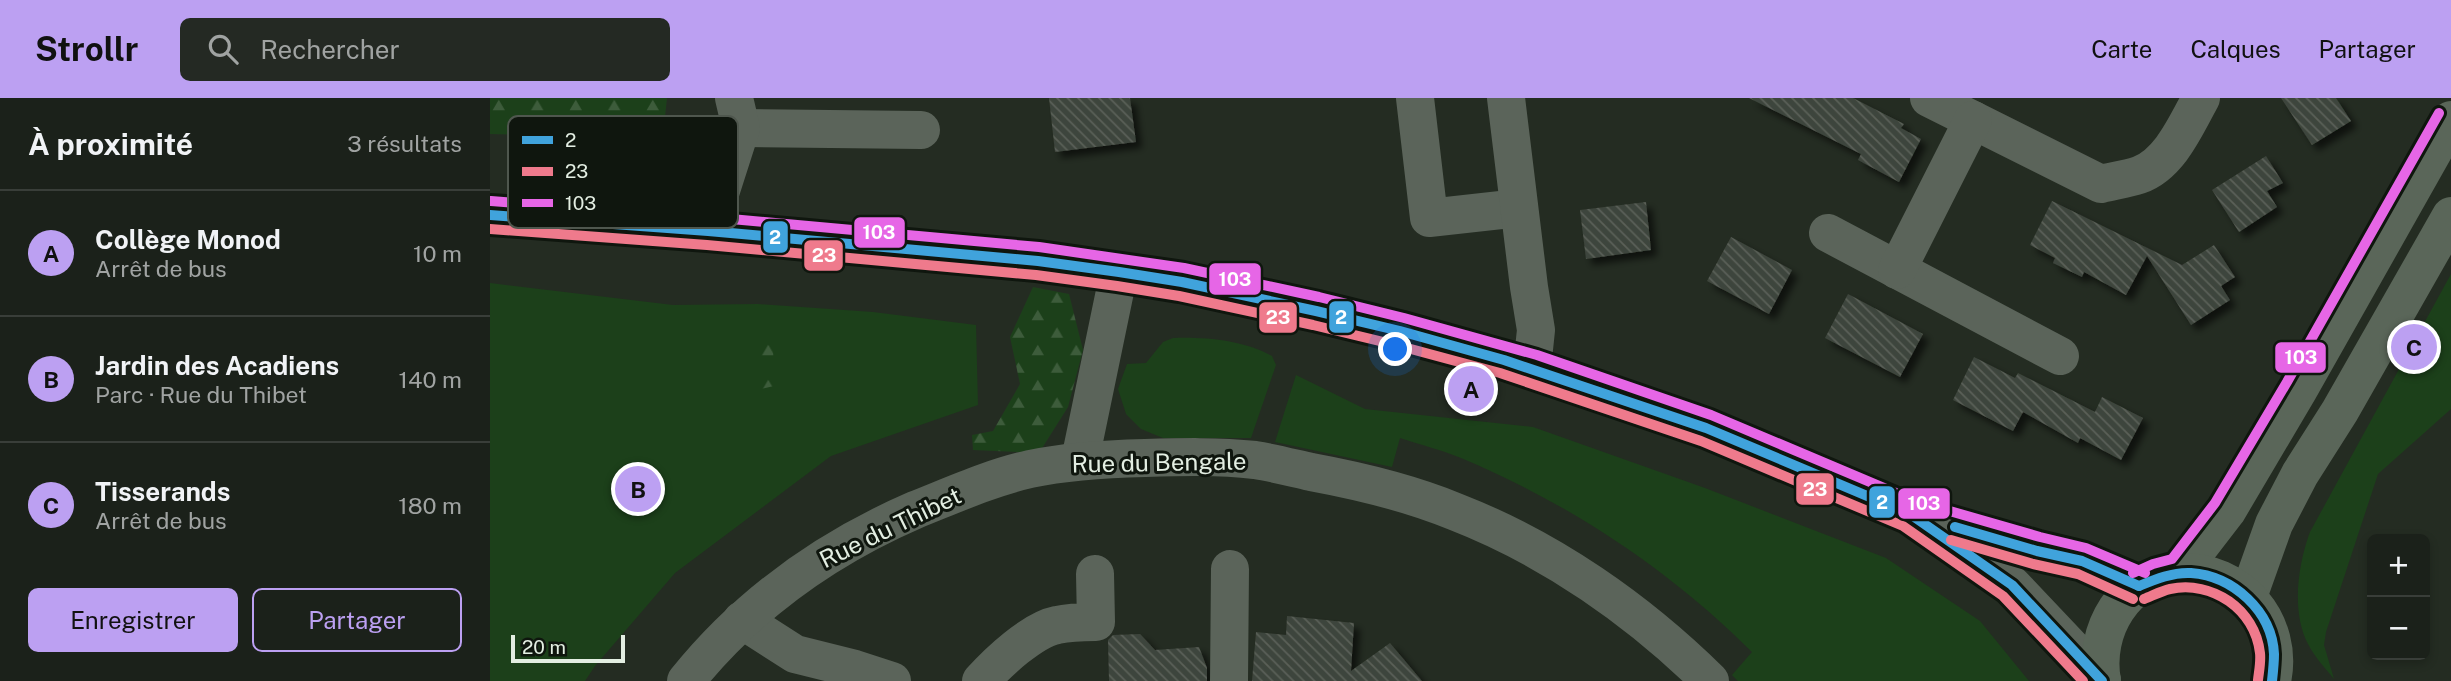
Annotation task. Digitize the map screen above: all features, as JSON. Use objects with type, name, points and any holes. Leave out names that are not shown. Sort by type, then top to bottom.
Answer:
[{"type":"main road","points":[[2180,572],[2227,511],[2306,378],[2451,120]]},
{"type":"main road","points":[[2248,597],[2274,524],[2300,474],[2340,411],[2451,216]]},
{"type":"main road","points":[[2102,681],[2099,658],[2102,637],[2118,606],[2139,586],[2158,577],[2180,572],[2202,573],[2224,580],[2248,597],[2262,615],[2271,634],[2274,663],[2272,681]]},
{"type":"street","points":[[1415,98],[1429,218],[1519,208]]},
{"type":"street","points":[[1506,98],[1536,330],[1532,368]]},
{"type":"street","points":[[1896,270],[1954,107],[2101,184],[2141,174],[2163,158],[2177,140],[2201,98]]},
{"type":"street","points":[[737,113],[922,130]]},
{"type":"street","points":[[490,215],[508,216]]},
{"type":"street","points":[[667,228],[1038,261],[1119,272],[1182,282],[1400,331],[1532,368],[1706,428],[1910,514],[2037,551],[2082,561],[2139,586]]},
{"type":"street","points":[[1828,233],[2060,356]]},
{"type":"street","points":[[1080,460],[1119,272]]},
{"type":"street","name":"Rue du Bengale","points":[[971,487],[1027,470],[1080,460],[1192,457],[1255,460],[1358,481],[1454,511],[1546,555],[1668,642],[1710,681]]},
{"type":"street","name":"Rue du Thibet","points":[[686,681],[742,620],[773,592],[828,554],[893,520],[971,487]]},
{"type":"street","points":[[1910,514],[2012,585],[2102,681]]},
{"type":"street","points":[[1229,681],[1230,569]]},
{"type":"street","points":[[981,681],[1037,633],[1054,625],[1096,622],[1095,574]]},
{"type":"street","points":[[742,620],[795,654],[892,681]]},
{"type":"green space","points":[[490,98],[667,98],[665,116],[508,116],[508,135],[490,134]]},
{"type":"green space","points":[[2451,274],[2451,409],[2378,474],[2326,632],[2324,645],[2334,679],[2310,648],[2299,618],[2298,588],[2302,558],[2310,532]]},
{"type":"green space","points":[[490,283],[673,305],[758,304],[873,312],[976,325],[978,405],[831,456],[675,573],[585,681],[490,681]]},
{"type":"green space","points":[[1033,287],[1069,294],[1083,350],[1068,407],[1039,453],[973,450],[972,435],[993,431],[1020,384],[1010,337]]},
{"type":"green space","points":[[1173,338],[1224,341],[1249,346],[1272,356],[1276,365],[1251,438],[1163,438],[1141,429],[1126,414],[1118,389],[1127,364],[1146,363],[1163,342]]},
{"type":"green space","points":[[773,342],[774,386],[756,390],[756,344]]},
{"type":"green space","points":[[1296,375],[1365,409],[1533,427],[1705,488],[1886,558],[1980,621],[2029,681],[1738,681],[1732,675],[1752,652],[1720,622],[1652,566],[1616,541],[1540,496],[1461,458],[1400,438],[1392,467],[1275,442]]},
{"type":"building","points":[[1049,98],[1130,98],[1136,142],[1055,152]]},
{"type":"building","points":[[1749,98],[1853,98],[1904,124],[1901,128],[1921,139],[1899,182],[1858,160],[1861,154]]},
{"type":"building","points":[[2281,98],[2336,98],[2351,121],[2312,145]]},
{"type":"building","points":[[2266,156],[2283,183],[2267,191],[2277,207],[2239,232],[2212,190]]},
{"type":"building","points":[[2052,201],[2182,265],[2214,245],[2235,277],[2221,286],[2230,300],[2191,325],[2147,256],[2126,295],[2084,272],[2082,277],[2053,263],[2055,258],[2030,245]]},
{"type":"building","points":[[1646,202],[1651,250],[1586,259],[1580,210]]},
{"type":"building","points":[[1731,237],[1792,270],[1769,314],[1707,281]]},
{"type":"building","points":[[1848,294],[1923,334],[1900,377],[1825,338]]},
{"type":"building","points":[[1974,357],[2015,378],[2018,373],[2095,412],[2102,397],[2143,418],[2121,460],[2080,438],[2078,443],[2023,412],[2013,431],[1953,400]]},
{"type":"building","points":[[1287,616],[1354,623],[1351,671],[1390,643],[1422,681],[1252,681],[1256,632],[1286,635]]},
{"type":"building","points":[[1140,634],[1155,650],[1199,647],[1207,668],[1207,681],[1109,681],[1108,640],[1113,635]]},
{"type":"transit line","name":"103","points":[[2133,573],[2172,559],[2215,503],[2287,382],[2439,113]]},
{"type":"transit line","name":"103","points":[[491,201],[508,202]]},
{"type":"transit line","name":"2","points":[[490,215],[508,216]]},
{"type":"transit line","name":"103","points":[[738,220],[1039,247],[1184,268],[1404,318],[1537,355],[1711,415],[1915,501],[2086,548],[2145,573]]},
{"type":"transit line","name":"2","points":[[667,228],[1038,261],[1119,272],[1182,282],[1316,311],[1504,360],[1706,428],[1910,514],[2012,585],[2102,681]]},
{"type":"transit line","name":"23","points":[[490,229],[707,245],[1036,275],[1117,286],[1179,296],[1313,325],[1500,373],[1701,441],[1903,526],[2003,596],[2083,681]]},
{"type":"transit line","name":"2","points":[[1955,527],[2082,561],[2139,586]]},
{"type":"transit line","name":"23","points":[[1951,540],[2078,574],[2133,599]]},
{"type":"transit line","name":"2","points":[[2139,586],[2171,575],[2191,573],[2221,581],[2235,589],[2258,610],[2272,638],[2272,681]]},
{"type":"transit line","name":"23","points":[[2144,599],[2167,590],[2186,587],[2201,589],[2229,601],[2250,623],[2256,637],[2260,656],[2258,680]]},
{"type":"place","name":"Tisserands","points":[[2414,347]]},
{"type":"place","name":"Collège Monod","points":[[1471,389]]},
{"type":"place","name":"Jardin des Acadiens","points":[[638,489]]}]
